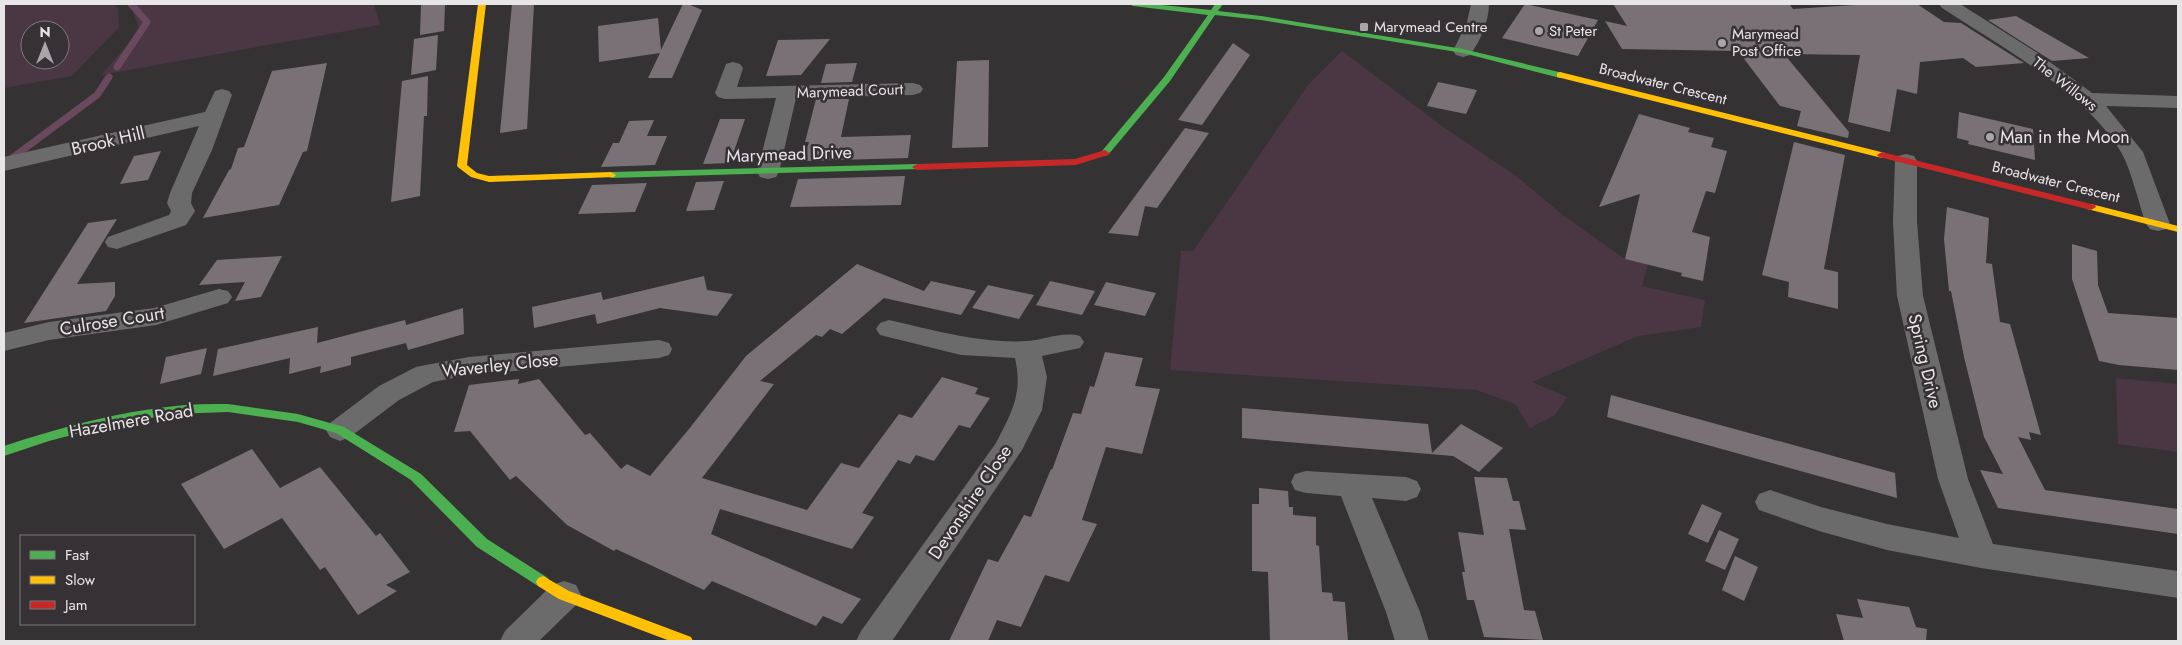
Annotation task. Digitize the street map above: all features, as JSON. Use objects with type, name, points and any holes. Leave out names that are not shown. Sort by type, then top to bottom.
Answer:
[{"type":"street","name":"Marymead Drive","points":[[482,4],[462,166],[478,178],[507,179],[1076,162],[1093,159],[1104,155],[1167,80],[1216,8]]},
{"type":"street","name":"Broadwater Crescent","points":[[1133,4],[1216,8],[1270,19],[1464,51],[2178,229]]},
{"type":"street","points":[[1464,51],[1474,30],[1480,11],[1480,4]]},
{"type":"street","name":"The Willows","points":[[1948,4],[2032,58],[2087,99],[2103,115],[2132,152],[2158,224]]},
{"type":"street","name":"Marymead Court","points":[[733,68],[725,93],[913,90]]},
{"type":"street","name":"Marymead Court","points":[[768,172],[787,93]]},
{"type":"street","points":[[118,242],[178,220],[183,211],[179,203],[181,193],[222,95]]},
{"type":"street","points":[[2087,99],[2178,102]]},
{"type":"street","name":"Brook Hill","points":[[4,164],[212,117]]},
{"type":"street","name":"Spring Drive","points":[[1906,161],[1905,222],[1910,296],[1953,479],[1981,555]]},
{"type":"street","name":"Culrose Court","points":[[4,342],[49,331],[156,316],[220,297]]},
{"type":"street","points":[[889,329],[961,346],[1027,350],[1071,342]]},
{"type":"street","name":"Waverley Close","points":[[340,430],[389,393],[426,374],[469,366],[615,364],[659,350]]},
{"type":"street","name":"Devonshire Close","points":[[874,641],[1007,450],[1028,410],[1033,376],[1027,350]]},
{"type":"street","name":"Hazelmere Road","points":[[4,451],[47,436],[114,420],[175,410],[228,408],[298,418],[340,430],[416,477],[482,543],[564,595],[686,641]]},
{"type":"street","points":[[1306,482],[1406,489]]},
{"type":"street","points":[[1352,486],[1404,612],[1412,641]]},
{"type":"street","points":[[1770,502],[1819,519],[1887,537],[1981,555],[2178,585]]},
{"type":"street","points":[[517,641],[564,595]]},
{"type":"shaded area","points":[[4,4],[114,4],[118,9],[119,27],[72,76],[4,88]]},
{"type":"shaded area","points":[[127,4],[374,4],[380,25],[101,75],[140,31],[132,9]]},
{"type":"shaded area","points":[[1342,51],[1442,126],[1515,175],[1564,216],[1625,259],[1648,264],[1642,286],[1705,300],[1701,327],[1638,336],[1532,382],[1567,397],[1555,415],[1530,428],[1515,404],[1476,390],[1170,370],[1181,251],[1193,251],[1308,85]]},
{"type":"shaded area","points":[[2116,378],[2178,384],[2178,452],[2118,444]]},
{"type":"building","points":[[421,4],[445,4],[444,31],[420,35]]},
{"type":"building","points":[[512,4],[534,4],[527,129],[500,133]]},
{"type":"building","points":[[683,4],[688,4],[702,10],[672,78],[648,78],[660,53],[599,62],[598,26],[658,18],[661,50]]},
{"type":"building","name":"St Peter","points":[[1525,4],[1598,20],[1578,56],[1502,38]]},
{"type":"building","points":[[1613,4],[1790,5],[1793,9],[1870,4],[1917,4],[1944,22],[1961,23],[2024,63],[1976,67],[1963,58],[1920,62],[1917,94],[1897,89],[1890,132],[1848,122],[1860,55],[1784,54],[1849,132],[1848,138],[1797,126],[1801,111],[1780,106],[1738,51],[1622,49],[1605,21],[1627,26]]},
{"type":"building","points":[[2016,16],[2089,58],[2052,61],[1988,20]]},
{"type":"building","points":[[438,35],[436,70],[411,75],[414,39]]},
{"type":"building","points":[[830,39],[801,75],[766,76],[778,40]]},
{"type":"building","points":[[1233,43],[1250,55],[1202,125],[1178,120]]},
{"type":"building","points":[[989,60],[988,147],[952,148],[957,61]]},
{"type":"building","points":[[327,63],[307,151],[303,152],[279,205],[203,218],[231,169],[238,148],[244,147],[272,71]]},
{"type":"building","points":[[857,63],[852,82],[821,83],[826,64]]},
{"type":"building","points":[[428,76],[427,116],[424,116],[420,196],[391,202],[402,81]]},
{"type":"building","points":[[1438,82],[1477,90],[1466,114],[1427,106]]},
{"type":"building","points":[[816,99],[849,99],[841,137],[911,135],[908,158],[803,161],[809,142],[805,142]]},
{"type":"building","name":"Man in the Moon","points":[[1959,112],[2033,129],[2035,160],[1968,144],[1969,141],[1957,138]]},
{"type":"building","points":[[1639,114],[1690,128],[1688,132],[1714,138],[1711,147],[1727,151],[1715,193],[1706,191],[1692,232],[1710,237],[1703,281],[1681,276],[1682,273],[1625,259],[1640,194],[1599,207]]},
{"type":"building","points":[[720,119],[745,119],[730,163],[703,164]]},
{"type":"building","points":[[654,120],[647,136],[667,136],[655,165],[601,167],[613,143],[619,143],[629,121]]},
{"type":"building","points":[[1185,128],[1209,133],[1157,208],[1145,206],[1138,236],[1108,233]]},
{"type":"building","points":[[1794,142],[1845,155],[1824,269],[1838,272],[1838,309],[1788,297],[1789,282],[1762,275]]},
{"type":"building","points":[[161,151],[148,180],[120,184],[134,156]]},
{"type":"building","points":[[905,176],[901,205],[790,207],[798,179]]},
{"type":"building","points":[[724,181],[714,210],[686,211],[696,182]]},
{"type":"building","points":[[647,183],[635,212],[578,214],[592,185]]},
{"type":"building","points":[[1947,207],[1989,218],[1986,263],[1992,264],[2000,322],[2010,324],[2041,435],[2029,432],[2031,440],[2018,437],[2045,490],[2178,509],[2178,534],[1998,508],[1980,470],[2003,474],[1984,437],[1964,357],[1951,291],[1949,291],[1944,239]]},
{"type":"building","points":[[117,219],[77,284],[115,282],[115,296],[106,311],[24,323],[88,223]]},
{"type":"building","points":[[2072,244],[2097,251],[2098,285],[2108,313],[2178,318],[2178,370],[2119,365],[2099,361],[2072,279]]},
{"type":"building","points":[[282,256],[261,297],[235,301],[245,282],[199,285],[217,260]]},
{"type":"building","points":[[857,264],[924,291],[931,281],[976,291],[961,315],[884,298],[842,334],[830,329],[822,337],[816,335],[760,381],[774,384],[702,478],[807,510],[841,463],[859,468],[899,414],[912,418],[942,377],[978,388],[975,394],[990,398],[970,428],[959,425],[934,461],[916,455],[910,464],[898,460],[862,513],[874,517],[852,549],[720,509],[711,534],[861,599],[842,624],[823,616],[816,626],[712,581],[704,590],[616,549],[614,551],[567,525],[516,476],[510,480],[470,431],[454,432],[469,385],[519,379],[518,384],[539,379],[585,435],[590,433],[621,469],[627,464],[650,476],[746,356]]},
{"type":"building","points":[[704,276],[707,290],[733,294],[717,316],[660,308],[597,324],[595,314],[534,328],[532,307],[601,292],[603,300]]},
{"type":"building","points":[[1050,281],[1095,291],[1082,315],[1036,305]]},
{"type":"building","points":[[1106,282],[1156,293],[1145,316],[1094,305]]},
{"type":"building","points":[[988,285],[1034,295],[1019,319],[972,308]]},
{"type":"building","points":[[463,308],[464,334],[408,350],[406,343],[351,357],[351,365],[320,373],[321,366],[289,374],[290,358],[213,376],[218,349],[318,327],[317,343],[405,320],[406,325]]},
{"type":"building","points":[[207,348],[201,374],[160,384],[166,357]]},
{"type":"building","points":[[1105,352],[1143,358],[1135,386],[1160,389],[1142,454],[1106,447],[1082,520],[1097,524],[1069,582],[1045,575],[1021,627],[997,620],[988,641],[949,641],[988,559],[998,562],[1024,515],[1031,517],[1052,470],[1073,413],[1081,414],[1090,386],[1094,387]]},
{"type":"building","points":[[1611,395],[1895,473],[1897,498],[1607,417]]},
{"type":"building","points":[[1242,408],[1428,424],[1432,453],[1461,424],[1503,448],[1479,472],[1453,456],[1242,438]]},
{"type":"building","points":[[252,449],[280,488],[320,467],[376,536],[380,533],[410,572],[386,585],[397,591],[358,615],[325,567],[320,570],[282,518],[224,549],[181,484]]},
{"type":"building","points":[[1474,477],[1507,478],[1513,501],[1519,501],[1526,530],[1509,529],[1524,610],[1535,611],[1543,640],[1484,637],[1474,600],[1467,600],[1462,572],[1465,572],[1458,532],[1484,535]]},
{"type":"building","points":[[1259,488],[1288,491],[1289,507],[1293,507],[1293,515],[1316,517],[1316,545],[1319,546],[1322,592],[1332,593],[1333,601],[1345,602],[1348,641],[1270,641],[1268,572],[1252,571],[1252,504],[1259,504]]},
{"type":"building","points":[[1702,504],[1722,513],[1708,543],[1688,534]]},
{"type":"building","points":[[1719,530],[1739,539],[1725,570],[1705,561]]},
{"type":"building","points":[[1735,556],[1758,567],[1744,601],[1722,590]]},
{"type":"building","points":[[1857,599],[1909,607],[1916,627],[1927,629],[1926,641],[1844,641],[1836,614],[1863,618]]},
{"type":"waterway","points":[[117,67],[147,22],[131,4]]},
{"type":"waterway","points":[[4,164],[97,95],[109,77]]},
{"type":"traffic: fast","points":[[1133,4],[1261,18],[1463,51],[1560,75]]},
{"type":"traffic: fast","points":[[1105,153],[1167,79],[1219,4]]},
{"type":"traffic: fast","points":[[611,175],[917,167]]},
{"type":"traffic: fast","points":[[4,451],[47,437],[114,420],[175,410],[228,408],[298,418],[340,430],[416,477],[482,543],[543,582]]},
{"type":"traffic: slow","points":[[482,4],[462,166],[474,175],[489,179],[611,175]]},
{"type":"traffic: slow","points":[[1560,75],[1882,155]]},
{"type":"traffic: slow","points":[[2091,207],[2178,229]]},
{"type":"traffic: slow","points":[[543,582],[564,595],[686,641]]},
{"type":"traffic: jam","points":[[917,167],[1076,162],[1105,153]]},
{"type":"traffic: jam","points":[[1882,155],[2091,207]]},
{"type":"place","name":"Marymead Centre","points":[[1364,27]]},
{"type":"place","name":"St Peter","points":[[1539,31]]},
{"type":"place","name":"Marymead Post Office","points":[[1722,43]]},
{"type":"place","name":"Man in the Moon","points":[[1990,137]]}]
